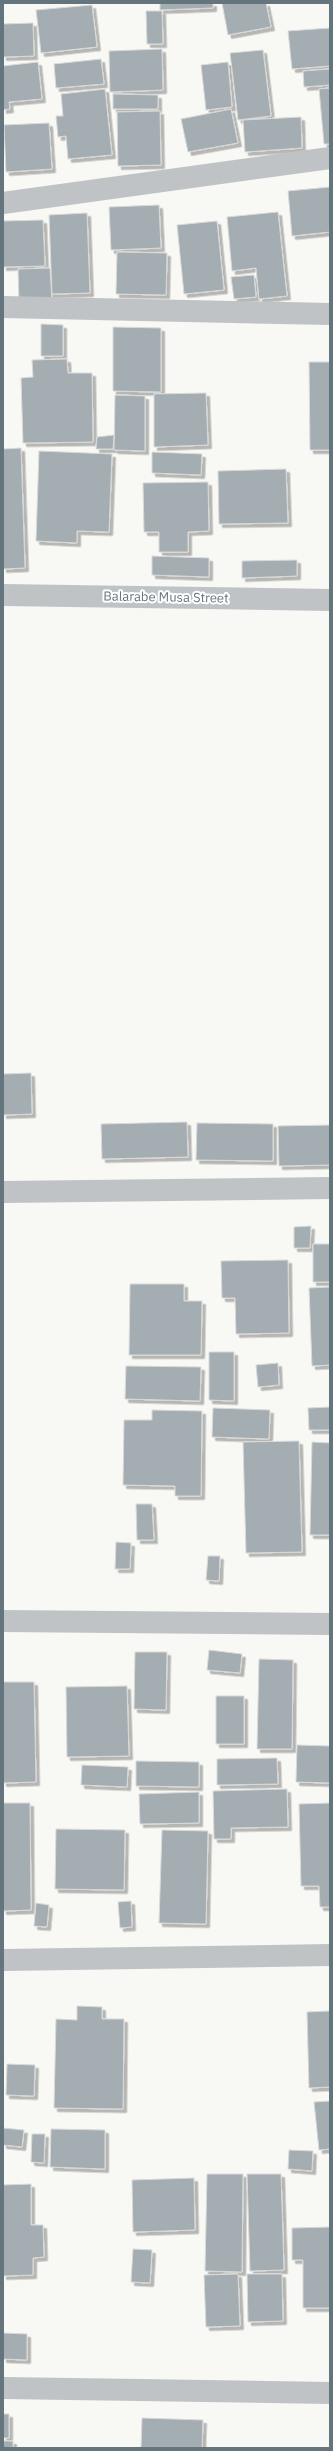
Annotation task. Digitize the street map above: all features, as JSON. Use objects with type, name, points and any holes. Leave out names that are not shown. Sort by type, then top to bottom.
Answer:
[{"type":"street","points":[[3,203],[330,158]]},
{"type":"street","points":[[3,307],[330,314]]},
{"type":"street","name":"Balarabe Musa Street","points":[[3,595],[330,600]]},
{"type":"street","points":[[3,1192],[330,1188]]},
{"type":"street","points":[[3,1621],[330,1624]]},
{"type":"street","points":[[3,1960],[330,1955]]},
{"type":"street","points":[[3,2388],[330,2393]]},
{"type":"building","points":[[160,3],[213,3],[213,8],[160,10]]},
{"type":"building","points":[[222,3],[266,3],[271,27],[228,35]]},
{"type":"building","points":[[92,5],[97,47],[41,53],[36,10]]},
{"type":"building","points":[[146,11],[162,11],[163,44],[147,44]]},
{"type":"building","points":[[33,23],[34,56],[3,57],[3,24]]},
{"type":"building","points":[[330,28],[330,66],[292,69],[288,31]]},
{"type":"building","points":[[162,49],[163,90],[110,92],[109,51]]},
{"type":"building","points":[[263,50],[271,116],[238,120],[230,53]]},
{"type":"building","points":[[101,59],[104,84],[56,88],[54,64]]},
{"type":"building","points":[[38,62],[42,99],[9,102],[10,109],[3,110],[3,66]]},
{"type":"building","points":[[228,62],[232,107],[206,110],[201,65]]},
{"type":"building","points":[[330,69],[330,85],[304,87],[303,71]]},
{"type":"building","points":[[330,88],[330,144],[324,144],[319,89]]},
{"type":"building","points":[[105,89],[112,155],[68,159],[66,136],[58,137],[56,116],[63,116],[61,94]]},
{"type":"building","points":[[113,94],[158,95],[158,109],[113,109]]},
{"type":"building","points":[[231,109],[238,143],[188,152],[181,119]]},
{"type":"building","points":[[160,111],[161,165],[118,166],[117,112]]},
{"type":"building","points":[[301,117],[302,148],[245,152],[243,120]]},
{"type":"building","points":[[49,123],[52,169],[6,172],[4,125]]},
{"type":"building","points":[[330,187],[330,232],[292,236],[288,191]]},
{"type":"building","points":[[159,205],[161,248],[111,250],[109,207]]},
{"type":"building","points":[[278,212],[287,296],[259,299],[256,268],[232,271],[227,217]]},
{"type":"building","points":[[87,213],[90,293],[52,294],[49,215]]},
{"type":"building","points":[[43,220],[45,266],[3,267],[3,221]]},
{"type":"building","points":[[217,221],[224,290],[184,294],[177,225]]},
{"type":"building","points":[[117,252],[167,253],[166,295],[116,294]]},
{"type":"building","points":[[50,268],[52,301],[19,302],[18,269]]},
{"type":"building","points":[[254,275],[256,297],[234,299],[231,277]]},
{"type":"building","points":[[41,324],[63,325],[63,356],[41,356]]},
{"type":"building","points":[[113,327],[161,328],[161,392],[113,391]]},
{"type":"building","points":[[67,359],[68,373],[92,373],[93,442],[23,443],[21,378],[33,377],[32,360]]},
{"type":"building","points":[[309,362],[330,362],[330,450],[310,450]]},
{"type":"building","points":[[206,393],[208,445],[154,447],[154,394]]},
{"type":"building","points":[[115,395],[145,396],[145,451],[114,450]]},
{"type":"building","points":[[114,435],[113,449],[96,449],[97,437]]},
{"type":"building","points":[[21,448],[25,568],[3,569],[3,449]]},
{"type":"building","points":[[39,451],[112,454],[109,532],[77,531],[77,543],[36,541]]},
{"type":"building","points":[[152,452],[202,454],[201,475],[152,473]]},
{"type":"building","points":[[286,469],[288,523],[219,524],[218,471]]},
{"type":"building","points":[[208,482],[209,531],[188,532],[188,552],[159,552],[159,532],[144,532],[143,483]]},
{"type":"building","points":[[152,556],[209,558],[209,577],[152,575]]},
{"type":"building","points":[[297,560],[297,576],[242,578],[242,561]]},
{"type":"building","points":[[31,1073],[32,1114],[3,1115],[3,1074]]},
{"type":"building","points":[[187,1122],[188,1157],[102,1159],[101,1124]]},
{"type":"building","points":[[197,1123],[273,1124],[273,1161],[196,1160]]},
{"type":"building","points":[[330,1125],[330,1165],[279,1166],[278,1126]]},
{"type":"building","points":[[311,1226],[310,1248],[294,1248],[294,1227]]},
{"type":"building","points":[[313,1244],[330,1244],[330,1282],[313,1282]]},
{"type":"building","points":[[288,1260],[289,1333],[236,1334],[235,1298],[222,1298],[221,1261]]},
{"type":"building","points":[[130,1284],[184,1284],[184,1301],[202,1301],[201,1355],[129,1355]]},
{"type":"building","points":[[330,1287],[330,1365],[312,1366],[309,1288]]},
{"type":"building","points":[[209,1352],[234,1352],[234,1401],[209,1400]]},
{"type":"building","points":[[278,1363],[279,1385],[258,1387],[256,1365]]},
{"type":"building","points":[[126,1366],[201,1367],[200,1401],[125,1399]]},
{"type":"building","points":[[330,1407],[330,1430],[309,1430],[308,1408]]},
{"type":"building","points":[[213,1408],[270,1410],[269,1439],[212,1437]]},
{"type":"building","points":[[152,1410],[202,1411],[201,1496],[175,1496],[175,1486],[123,1485],[124,1420],[152,1420]]},
{"type":"building","points":[[299,1441],[302,1552],[246,1553],[243,1442]]},
{"type":"building","points":[[312,1442],[330,1443],[330,1535],[310,1535]]},
{"type":"building","points":[[136,1504],[152,1504],[154,1540],[137,1540]]},
{"type":"building","points":[[116,1542],[131,1543],[130,1569],[115,1569]]},
{"type":"building","points":[[208,1556],[220,1556],[219,1581],[206,1580]]},
{"type":"building","points":[[209,1650],[242,1654],[240,1673],[207,1670]]},
{"type":"building","points":[[135,1652],[167,1652],[166,1710],[134,1709]]},
{"type":"building","points":[[259,1659],[293,1660],[292,1749],[257,1749]]},
{"type":"building","points":[[3,1682],[34,1682],[36,1782],[3,1783]]},
{"type":"building","points":[[127,1686],[129,1756],[67,1757],[66,1687]]},
{"type":"building","points":[[216,1696],[244,1696],[244,1744],[216,1744]]},
{"type":"building","points":[[297,1745],[330,1746],[330,1783],[296,1782]]},
{"type":"building","points":[[277,1758],[278,1784],[217,1785],[217,1759]]},
{"type":"building","points":[[136,1761],[199,1762],[199,1787],[136,1786]]},
{"type":"building","points":[[82,1765],[128,1767],[127,1787],[81,1785]]},
{"type":"building","points":[[287,1789],[288,1827],[231,1828],[231,1839],[214,1839],[213,1791]]},
{"type":"building","points":[[199,1792],[199,1823],[140,1824],[139,1794]]},
{"type":"building","points":[[3,1803],[30,1803],[31,1910],[3,1911]]},
{"type":"building","points":[[330,1803],[330,1907],[320,1907],[319,1886],[301,1886],[299,1804]]},
{"type":"building","points":[[56,1829],[125,1830],[124,1890],[55,1889]]},
{"type":"building","points":[[162,1830],[208,1831],[206,1924],[159,1923]]},
{"type":"building","points":[[131,1901],[132,1927],[120,1928],[118,1902]]},
{"type":"building","points":[[36,1903],[49,1905],[47,1927],[34,1926]]},
{"type":"building","points":[[77,2006],[102,2007],[102,2019],[124,2019],[123,2109],[54,2108],[56,2019],[77,2020]]},
{"type":"building","points":[[330,2011],[330,2087],[309,2088],[307,2012]]},
{"type":"building","points":[[7,2064],[35,2065],[34,2096],[6,2095]]},
{"type":"building","points":[[330,2101],[330,2149],[319,2150],[314,2102]]},
{"type":"building","points":[[3,2128],[24,2130],[22,2147],[3,2145]]},
{"type":"building","points":[[51,2129],[105,2130],[105,2169],[50,2167]]},
{"type":"building","points":[[32,2134],[45,2134],[44,2163],[31,2162]]},
{"type":"building","points":[[289,2150],[313,2151],[312,2171],[288,2169]]},
{"type":"building","points":[[207,2174],[243,2174],[242,2272],[205,2271]]},
{"type":"building","points":[[247,2174],[281,2174],[284,2270],[250,2271]]},
{"type":"building","points":[[194,2178],[195,2230],[133,2232],[132,2180]]},
{"type":"building","points":[[31,2184],[31,2225],[43,2225],[44,2257],[33,2258],[33,2275],[3,2276],[3,2185]]},
{"type":"building","points":[[330,2227],[330,2308],[303,2308],[303,2260],[292,2260],[292,2228]]},
{"type":"building","points":[[133,2249],[152,2250],[150,2283],[131,2282]]},
{"type":"building","points":[[238,2274],[240,2326],[206,2327],[204,2275]]},
{"type":"building","points":[[247,2274],[282,2274],[283,2321],[248,2322]]},
{"type":"building","points":[[3,2333],[27,2334],[27,2360],[3,2359]]},
{"type":"building","points":[[3,2414],[9,2414],[9,2438],[3,2438]]},
{"type":"building","points":[[142,2418],[203,2420],[202,2448],[141,2448]]},
{"type":"building","points":[[3,2441],[13,2441],[13,2448],[3,2448]]}]
